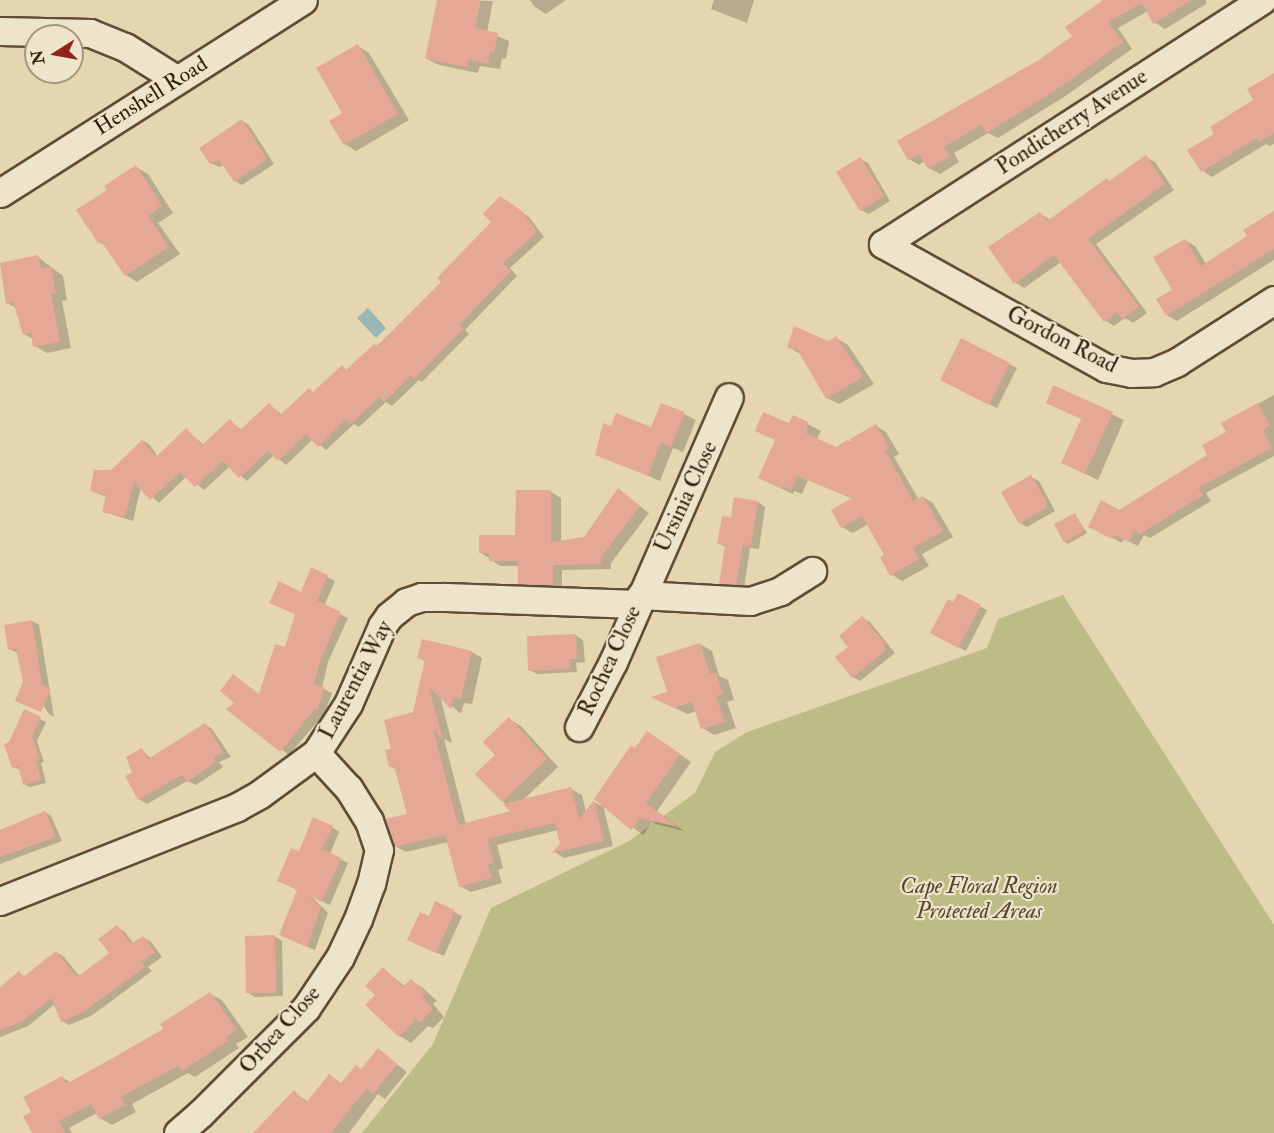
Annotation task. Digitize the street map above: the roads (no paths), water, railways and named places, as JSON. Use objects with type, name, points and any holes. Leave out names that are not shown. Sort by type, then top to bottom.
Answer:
[{"type":"street","name":"Henshell Road","points":[[0,193],[303,0]]},
{"type":"street","name":"Pondicherry Avenue","points":[[883,244],[1262,0]]},
{"type":"street","points":[[0,31],[90,33],[125,47],[176,79]]},
{"type":"street","name":"Gordon Road","points":[[883,244],[1106,368],[1131,373],[1154,372],[1177,362],[1274,300]]},
{"type":"street","name":"Ursinia Close","points":[[639,599],[729,397]]},
{"type":"street","name":"Laurentia Way","points":[[0,901],[237,807],[260,794],[316,753],[348,705],[382,626],[389,616],[406,602],[421,597],[750,601],[780,591],[812,571]]},
{"type":"street","name":"Rochea Close","points":[[579,728],[614,662],[639,599]]},
{"type":"street","name":"Orbea Close","points":[[178,1133],[306,1008],[340,957],[358,919],[377,866],[379,849],[369,821],[348,788],[316,753]]},
{"type":"water","points":[[368,308],[386,328],[376,338],[357,318]]},
{"type":"park label","name":"Cape Floral Region Protected Areas","points":[[979,898]]}]
